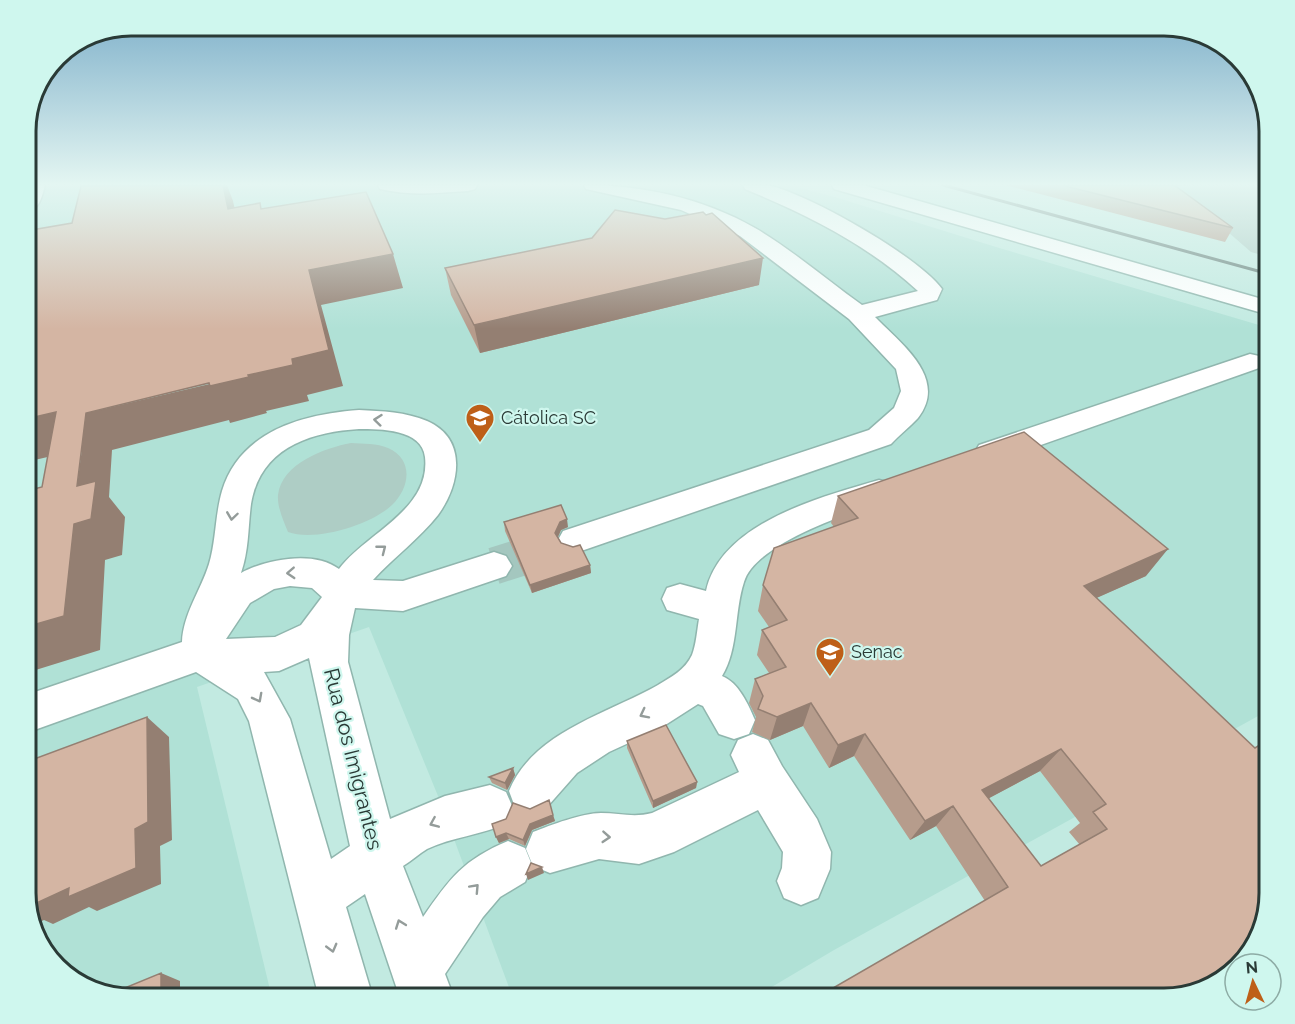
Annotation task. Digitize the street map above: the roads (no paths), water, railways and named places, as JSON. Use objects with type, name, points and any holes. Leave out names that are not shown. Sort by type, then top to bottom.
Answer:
[{"type":"street","points":[[575,540],[880,437],[907,412],[915,391],[909,367],[858,314],[748,233]]},
{"type":"street","points":[[851,233],[867,241],[930,289],[929,295],[858,314]]},
{"type":"street","points":[[1007,233],[1259,305]]},
{"type":"street","points":[[960,463],[1250,362]]},
{"type":"street","name":"Rua dos Imigrantes","points":[[201,653],[202,628],[227,563],[235,494],[246,471],[262,451],[286,436],[326,423],[364,418],[398,422],[423,431],[437,444],[442,465],[436,490],[423,512],[372,556],[343,593],[330,632],[328,662],[376,857],[422,984]]},
{"type":"street","points":[[318,897],[410,833],[445,819],[511,800],[562,758],[594,738],[644,715],[694,685],[710,661],[727,575],[747,551],[782,529],[817,513],[905,482]]},
{"type":"street","points":[[201,653],[226,606],[237,593],[265,577],[290,572],[321,574],[343,593],[403,596],[494,566]]},
{"type":"street","points":[[36,711],[201,653],[255,657],[279,654],[315,636],[343,593]]},
{"type":"street","points":[[680,599],[720,610]]},
{"type":"street","points":[[201,653],[228,673],[252,686],[270,719],[343,988]]},
{"type":"street","points":[[694,685],[717,693],[800,836],[807,852],[806,869],[801,881]]},
{"type":"street","points":[[422,984],[465,899],[483,880],[529,857],[599,836],[639,840],[657,835],[751,752]]},
{"type":"tunnel","points":[[494,566],[561,545]]},
{"type":"railway","points":[[1118,233],[1259,271]]},
{"type":"place","name":"Cátolica SC","points":[[480,444]]},
{"type":"place","name":"Senac","points":[[830,678]]}]
